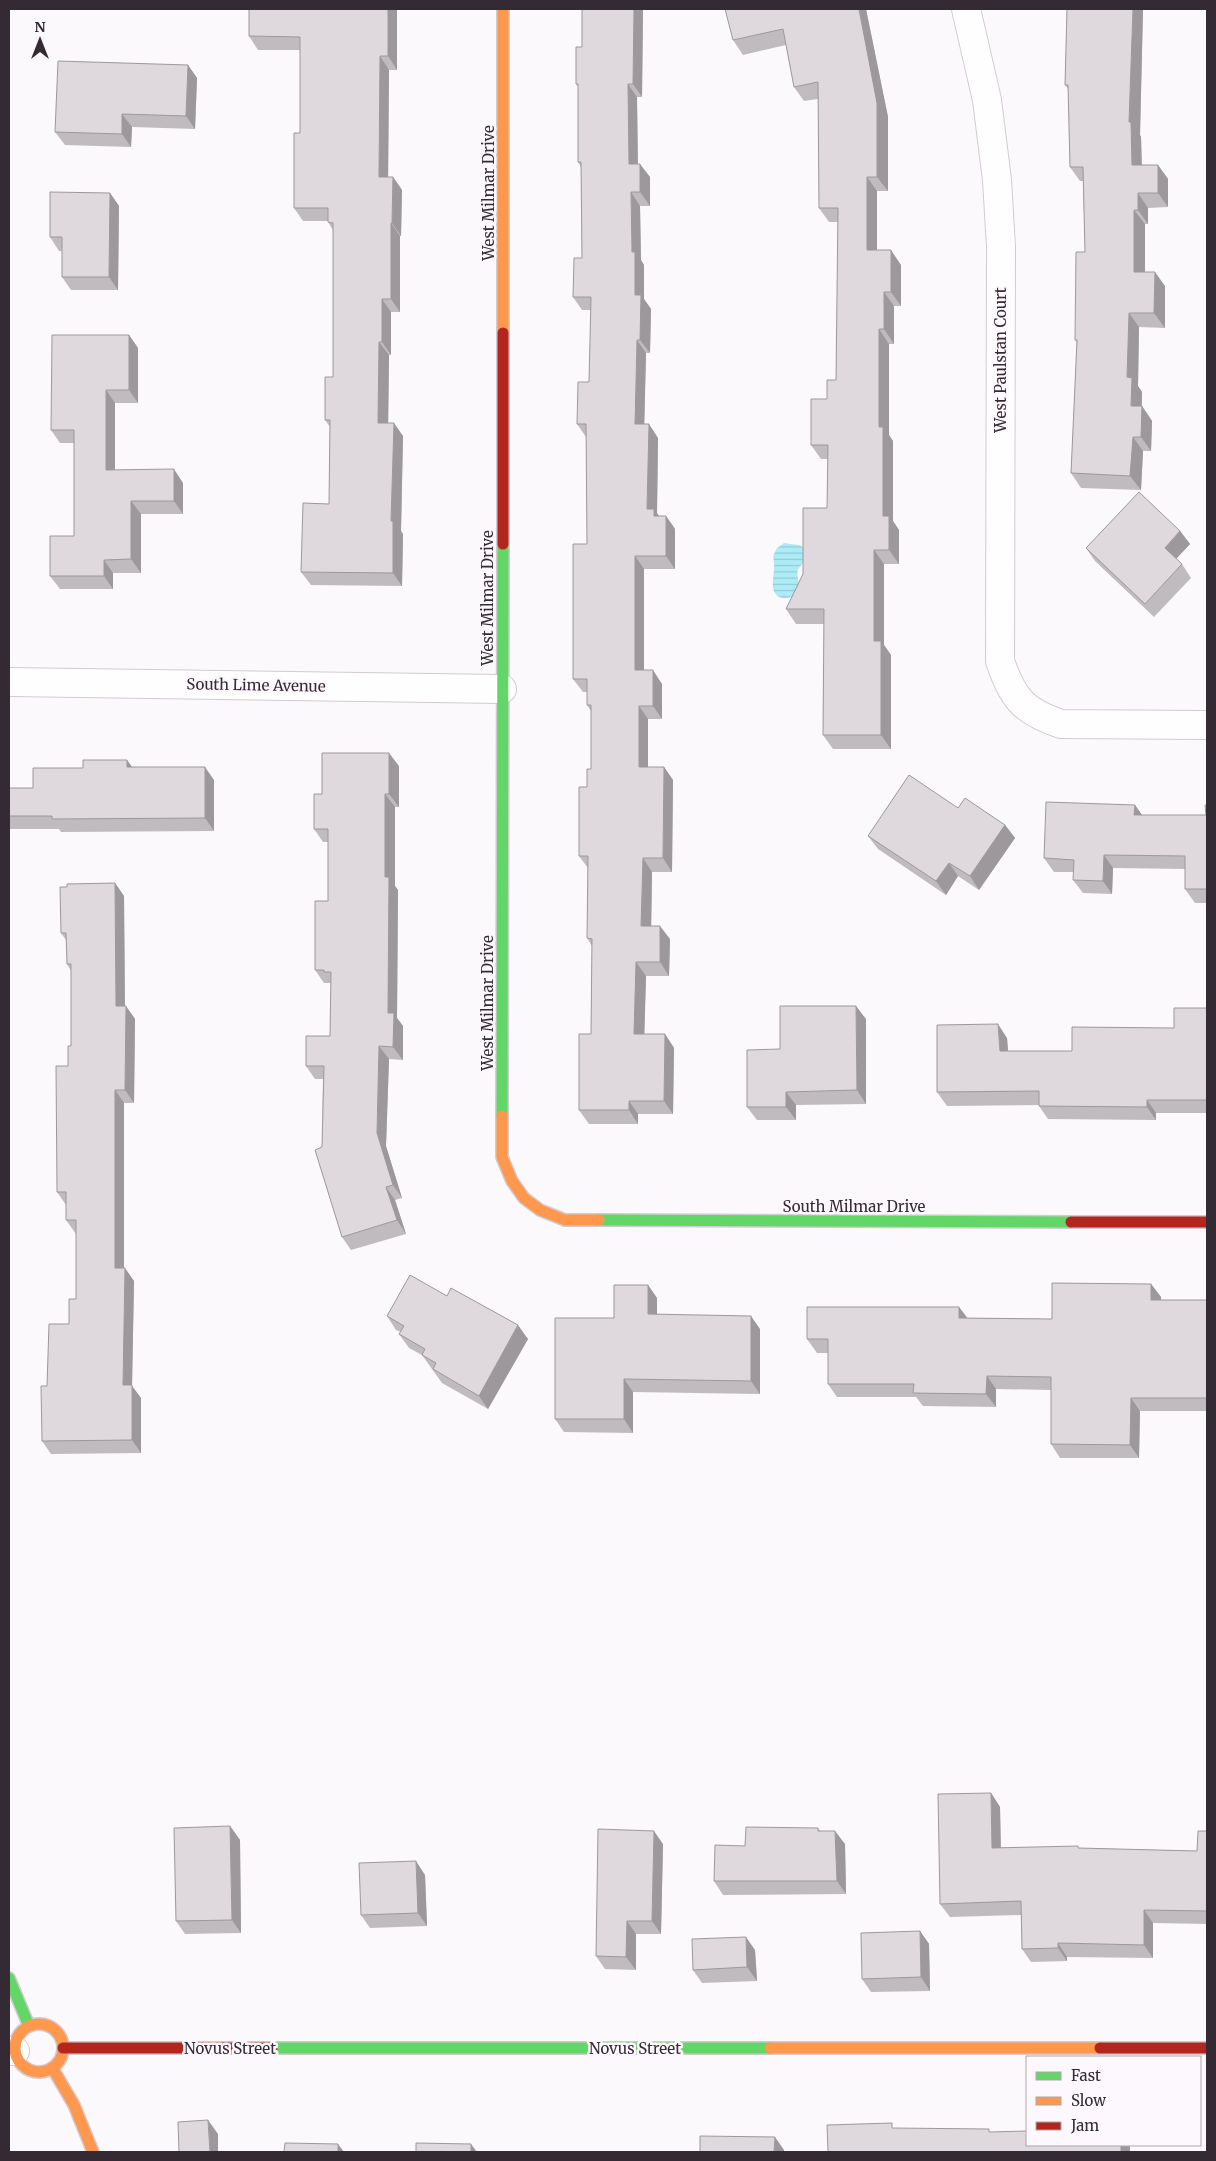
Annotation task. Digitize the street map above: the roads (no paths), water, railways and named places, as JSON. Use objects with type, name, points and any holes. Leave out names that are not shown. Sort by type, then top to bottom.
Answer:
[{"type":"street","name":"West Milmar Drive","points":[[503,9],[502,1157],[514,1186]]},
{"type":"street","name":"West Paulstan Court","points":[[966,9],[987,100],[997,180],[1001,247],[1000,661],[1010,689],[1026,707],[1042,717],[1061,724],[1207,725]]},
{"type":"street","name":"South Lime Avenue","points":[[9,682],[502,689]]},
{"type":"street","name":"South Milmar Drive","points":[[514,1186],[526,1201],[547,1215],[565,1220],[1207,1222]]},
{"type":"street","points":[[9,1978],[28,2026]]},
{"type":"street","points":[[44,2024],[52,2028],[62,2040],[63,2048],[62,2056],[52,2069],[45,2072],[29,2070],[17,2060],[12,2051],[17,2037],[28,2026],[44,2024]]},
{"type":"street","name":"Novus Street","points":[[63,2048],[1207,2048]]},
{"type":"street","points":[[52,2069],[74,2105],[93,2152]]},
{"type":"water","points":[[784,543],[799,545],[807,549],[804,562],[798,569],[798,589],[789,598],[777,596],[773,588],[773,556],[777,548]]}]
